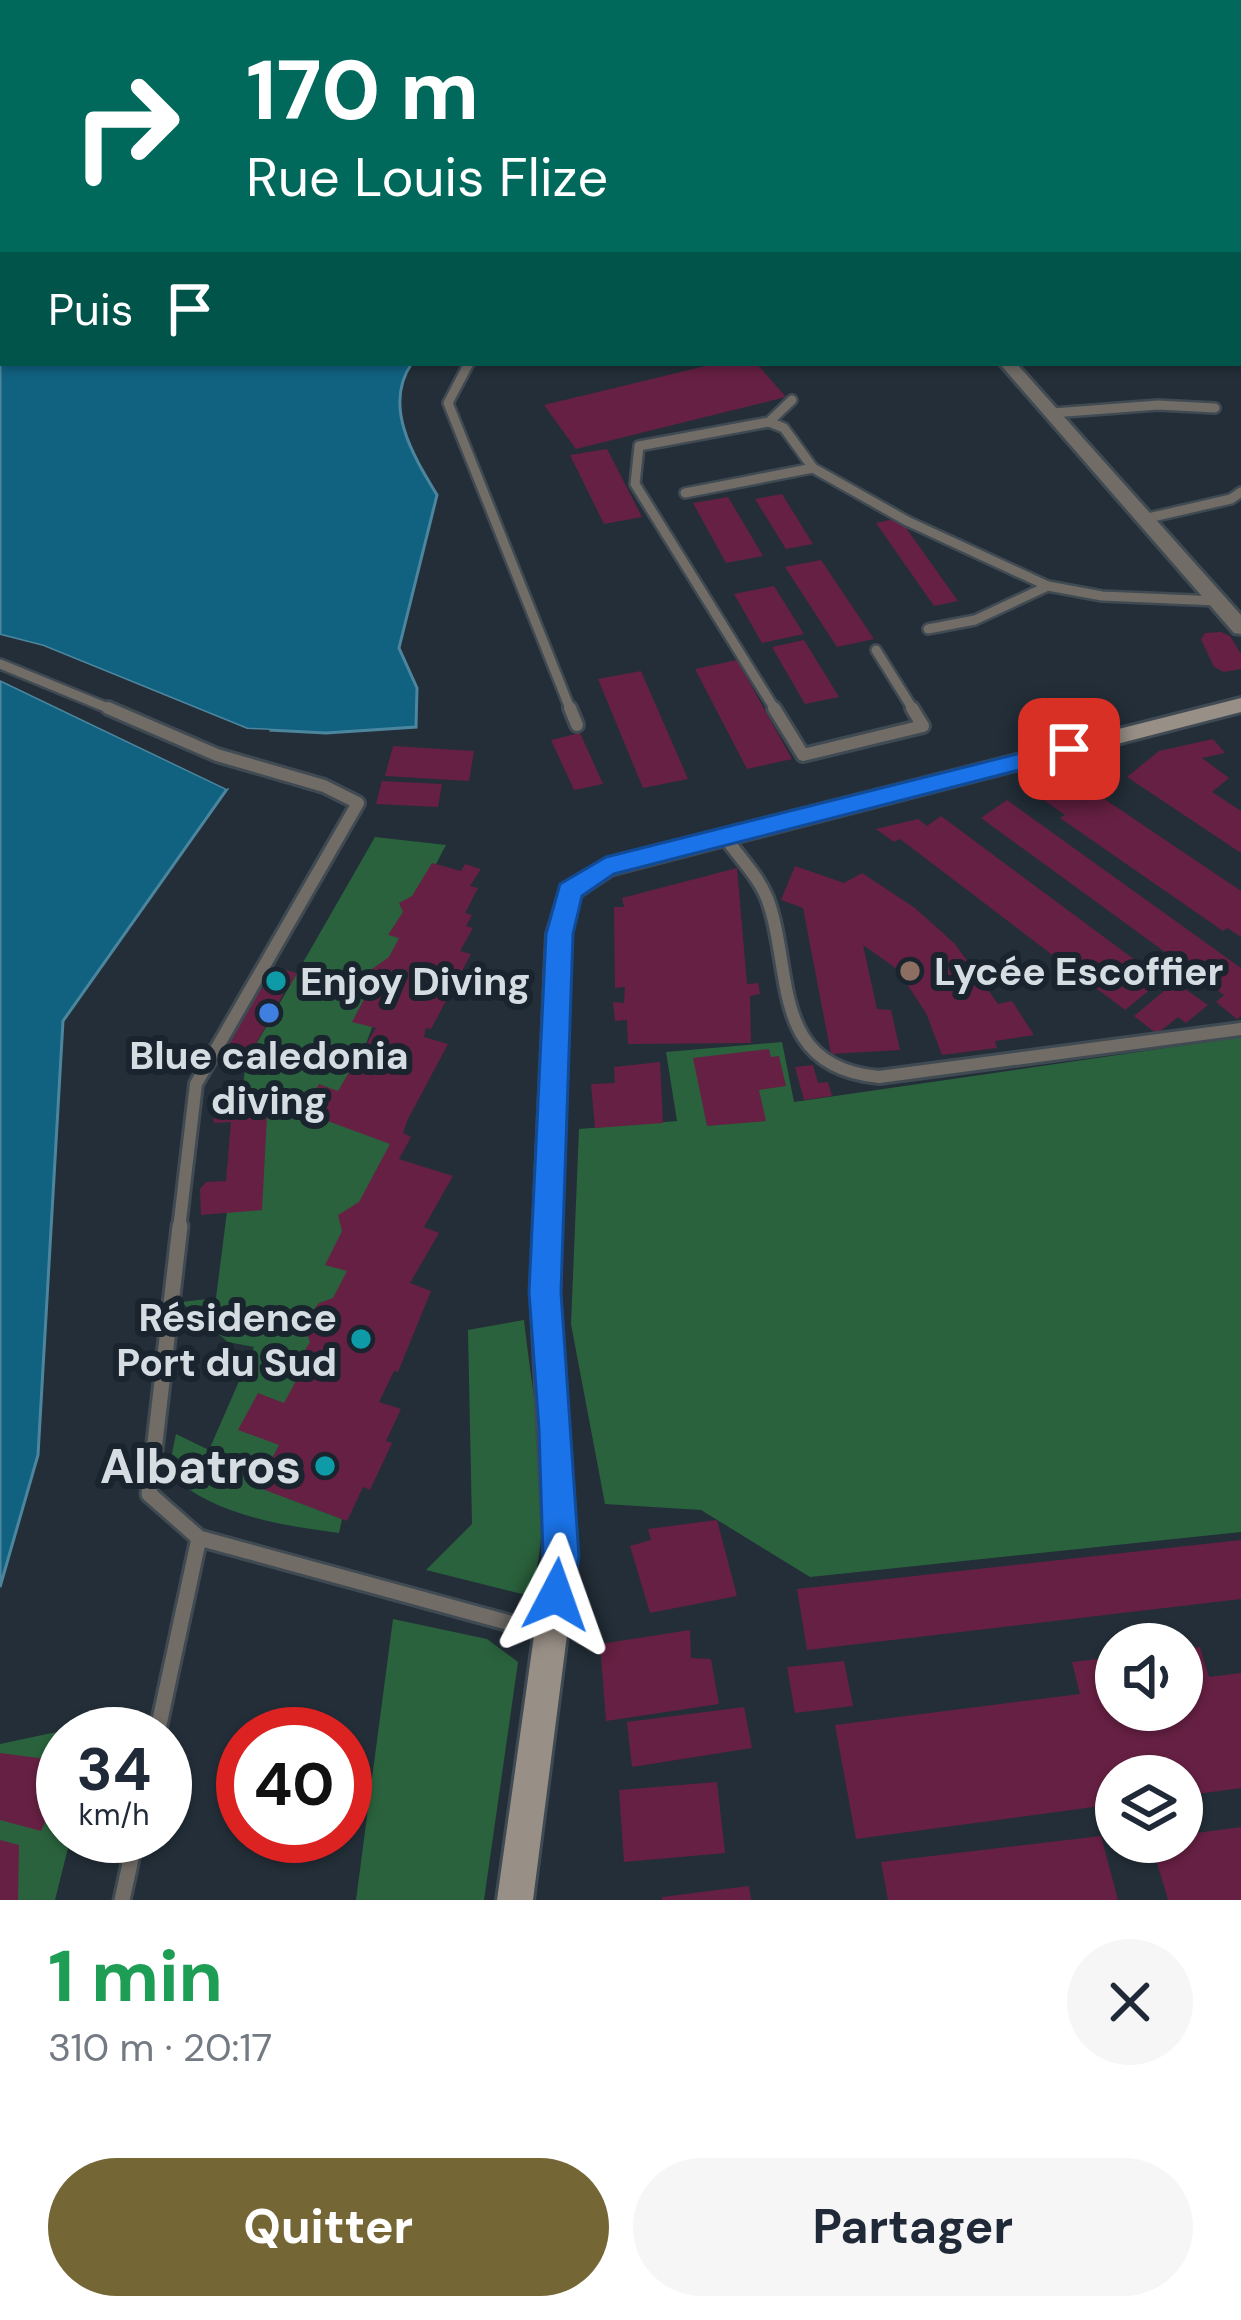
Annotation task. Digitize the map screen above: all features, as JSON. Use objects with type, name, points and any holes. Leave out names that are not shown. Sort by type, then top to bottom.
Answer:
[{"type":"street","points":[[1010,366],[1241,628]]},
{"type":"street","points":[[514,1900],[561,1557],[545,1292],[559,934],[570,891],[606,867],[1241,705]]},
{"type":"lane","points":[[467,366],[448,403],[577,725]]},
{"type":"lane","points":[[770,422],[792,400]]},
{"type":"lane","points":[[1053,413],[1158,405],[1215,408]]},
{"type":"lane","points":[[876,650],[923,726],[802,754],[635,484],[639,446],[770,422],[784,428],[814,468],[908,521],[1048,586],[1102,596],[1217,601]]},
{"type":"lane","points":[[685,493],[814,468]]},
{"type":"lane","points":[[1148,518],[1231,499],[1241,492]]},
{"type":"lane","points":[[928,629],[976,620],[1048,586]]},
{"type":"lane","points":[[0,664],[52,682],[220,757],[335,788],[358,803],[196,1084],[149,1495],[200,1538],[551,1634]]},
{"type":"lane","points":[[725,837],[765,895],[779,945],[788,1018],[811,1044],[846,1071],[879,1077],[1241,1029]]},
{"type":"lane","points":[[163,1707],[200,1538]]},
{"type":"lane","points":[[122,1900],[130,1863]]},
{"type":"green space","points":[[375,837],[446,845],[432,864],[341,1112],[392,1138],[390,1194],[280,1495],[342,1519],[339,1533],[271,1522],[226,1508],[168,1473],[176,1434],[209,1450],[254,1347],[228,1342],[181,1302],[216,1298],[246,1062]]},
{"type":"green space","points":[[1241,1037],[1241,1532],[810,1577],[701,1510],[605,1504],[571,1324],[579,1129],[677,1121],[666,1052],[782,1042],[794,1102]]},
{"type":"green space","points":[[524,1320],[543,1494],[538,1562],[530,1596],[426,1570],[472,1524],[468,1330]]},
{"type":"green space","points":[[393,1619],[487,1639],[518,1662],[484,1900],[356,1900],[361,1863],[372,1863],[372,1778]]},
{"type":"green space","points":[[36,1736],[36,1863],[64,1863],[55,1900],[0,1900],[0,1744]]},
{"type":"water","points":[[0,366],[410,366],[400,396],[401,414],[411,448],[437,495],[399,648],[417,688],[416,727],[326,733],[247,729],[43,646],[0,635]]},
{"type":"water","points":[[0,680],[227,789],[63,1021],[38,1455],[0,1587]]},
{"type":"pier","points":[[0,635],[43,646],[247,729],[270,730],[266,736],[245,734],[41,652],[0,641]]},
{"type":"pier","points":[[0,674],[231,785],[227,789],[0,680]]},
{"type":"building","points":[[706,366],[759,366],[786,397],[576,449],[544,405]]},
{"type":"building","points":[[607,449],[642,517],[604,524],[570,455]]},
{"type":"building","points":[[782,494],[813,544],[786,549],[755,499]]},
{"type":"building","points":[[728,497],[763,556],[726,563],[693,503]]},
{"type":"building","points":[[899,518],[958,601],[934,606],[876,523]]},
{"type":"building","points":[[821,560],[874,639],[837,647],[785,567]]},
{"type":"building","points":[[774,586],[804,634],[762,643],[734,594]]},
{"type":"building","points":[[1205,633],[1230,636],[1241,654],[1241,669],[1224,672],[1214,667],[1201,639]]},
{"type":"building","points":[[804,640],[839,697],[805,704],[772,647]]},
{"type":"building","points":[[737,660],[792,759],[747,769],[695,669]]},
{"type":"building","points":[[641,671],[688,779],[643,788],[598,679]]},
{"type":"building","points":[[580,733],[603,784],[574,790],[551,740]]},
{"type":"building","points":[[1213,739],[1225,753],[1202,758],[1229,778],[1212,792],[1241,811],[1241,853],[1127,777],[1159,751]]},
{"type":"building","points":[[393,746],[474,751],[469,781],[385,776]]},
{"type":"building","points":[[1064,777],[1090,795],[1094,792],[1241,891],[1241,937],[1227,928],[1223,931],[1060,818],[1065,815],[1038,796]]},
{"type":"building","points":[[382,781],[442,784],[438,807],[376,804]]},
{"type":"building","points":[[1007,800],[1241,968],[1241,1016],[1237,1019],[1216,1002],[1224,995],[981,818]]},
{"type":"building","points":[[941,816],[1162,980],[1125,1010],[900,839],[894,842],[876,829],[918,819],[927,826]]},
{"type":"building","points":[[432,863],[461,871],[465,864],[481,869],[470,886],[478,888],[465,913],[472,915],[466,926],[473,928],[460,951],[471,954],[424,1037],[448,1044],[408,1119],[403,1133],[411,1137],[399,1159],[453,1176],[424,1227],[439,1233],[410,1283],[431,1291],[398,1372],[394,1371],[379,1402],[401,1409],[386,1441],[392,1443],[370,1490],[363,1487],[347,1521],[257,1487],[279,1445],[238,1430],[258,1393],[284,1403],[296,1381],[288,1377],[310,1342],[305,1329],[310,1314],[319,1303],[333,1298],[347,1271],[325,1265],[342,1231],[338,1215],[359,1202],[390,1144],[303,1112],[319,1084],[338,1091],[351,1069],[348,1055],[366,1045],[376,1028],[352,1022],[368,992],[365,974],[389,957],[399,938],[388,935],[403,912],[399,903],[412,896]]},
{"type":"building","points":[[795,866],[844,883],[862,873],[915,908],[955,944],[998,1004],[1012,1001],[1034,1035],[995,1041],[997,1048],[942,1055],[926,1013],[897,969],[863,945],[877,1009],[891,1010],[900,1050],[831,1054],[803,908],[781,900]]},
{"type":"building","points":[[737,868],[747,984],[758,983],[760,994],[750,996],[751,1043],[628,1044],[627,1020],[615,1021],[613,1002],[624,1003],[625,987],[615,988],[614,907],[624,907],[622,898]]},
{"type":"building","points":[[270,966],[297,973],[288,989],[262,982]]},
{"type":"building","points":[[1175,982],[1208,1005],[1186,1023],[1178,1017],[1157,1034],[1134,1016]]},
{"type":"building","points":[[259,987],[284,993],[246,1062],[220,1056]]},
{"type":"building","points":[[769,1049],[771,1057],[779,1056],[786,1086],[759,1090],[766,1121],[707,1126],[693,1058]]},
{"type":"building","points":[[660,1062],[663,1123],[595,1128],[591,1084],[615,1083],[614,1067]]},
{"type":"building","points":[[813,1065],[818,1083],[828,1082],[832,1096],[804,1100],[795,1067]]},
{"type":"building","points":[[268,1097],[262,1210],[201,1215],[200,1189],[206,1182],[226,1181],[231,1122],[214,1123],[212,1107],[217,1100]]},
{"type":"building","points":[[717,1520],[737,1596],[650,1613],[630,1546],[651,1540],[648,1529]]},
{"type":"building","points":[[1241,1540],[1241,1599],[807,1650],[797,1589]]},
{"type":"building","points":[[690,1630],[691,1658],[711,1659],[719,1704],[606,1721],[600,1644]]},
{"type":"building","points":[[1203,1657],[1209,1677],[1241,1673],[1241,1788],[1203,1793],[1203,1755],[1095,1755],[1095,1807],[856,1839],[835,1725],[1080,1694],[1072,1662],[1095,1659],[1095,1731],[1203,1731]]},
{"type":"building","points":[[844,1661],[853,1706],[795,1713],[787,1667]]},
{"type":"building","points":[[744,1707],[752,1748],[632,1767],[627,1722]]},
{"type":"building","points":[[0,1753],[36,1758],[36,1830],[0,1820]]},
{"type":"building","points":[[717,1782],[725,1853],[624,1862],[619,1790]]},
{"type":"building","points":[[1241,1827],[1241,1900],[1168,1900],[1157,1863],[1203,1863],[1203,1832]]},
{"type":"building","points":[[1095,1837],[1095,1863],[1108,1863],[1118,1900],[888,1900],[881,1862]]},
{"type":"building","points":[[0,1840],[19,1845],[18,1900],[0,1900]]},
{"type":"building","points":[[749,1886],[751,1900],[662,1900],[662,1897]]},
{"type":"place","name":"Lycée Escoffier","points":[[910,971]]},
{"type":"place","name":"Enjoy Diving","points":[[276,981]]},
{"type":"place","name":"Blue caledonia diving","points":[[269,1013]]},
{"type":"place","name":"Résidence Port du Sud","points":[[361,1339]]},
{"type":"place","name":"Albatros","points":[[325,1466]]},
{"type":"route","points":[[556,1595],[561,1557],[545,1292],[559,934],[570,891],[606,867],[1069,749]]}]
